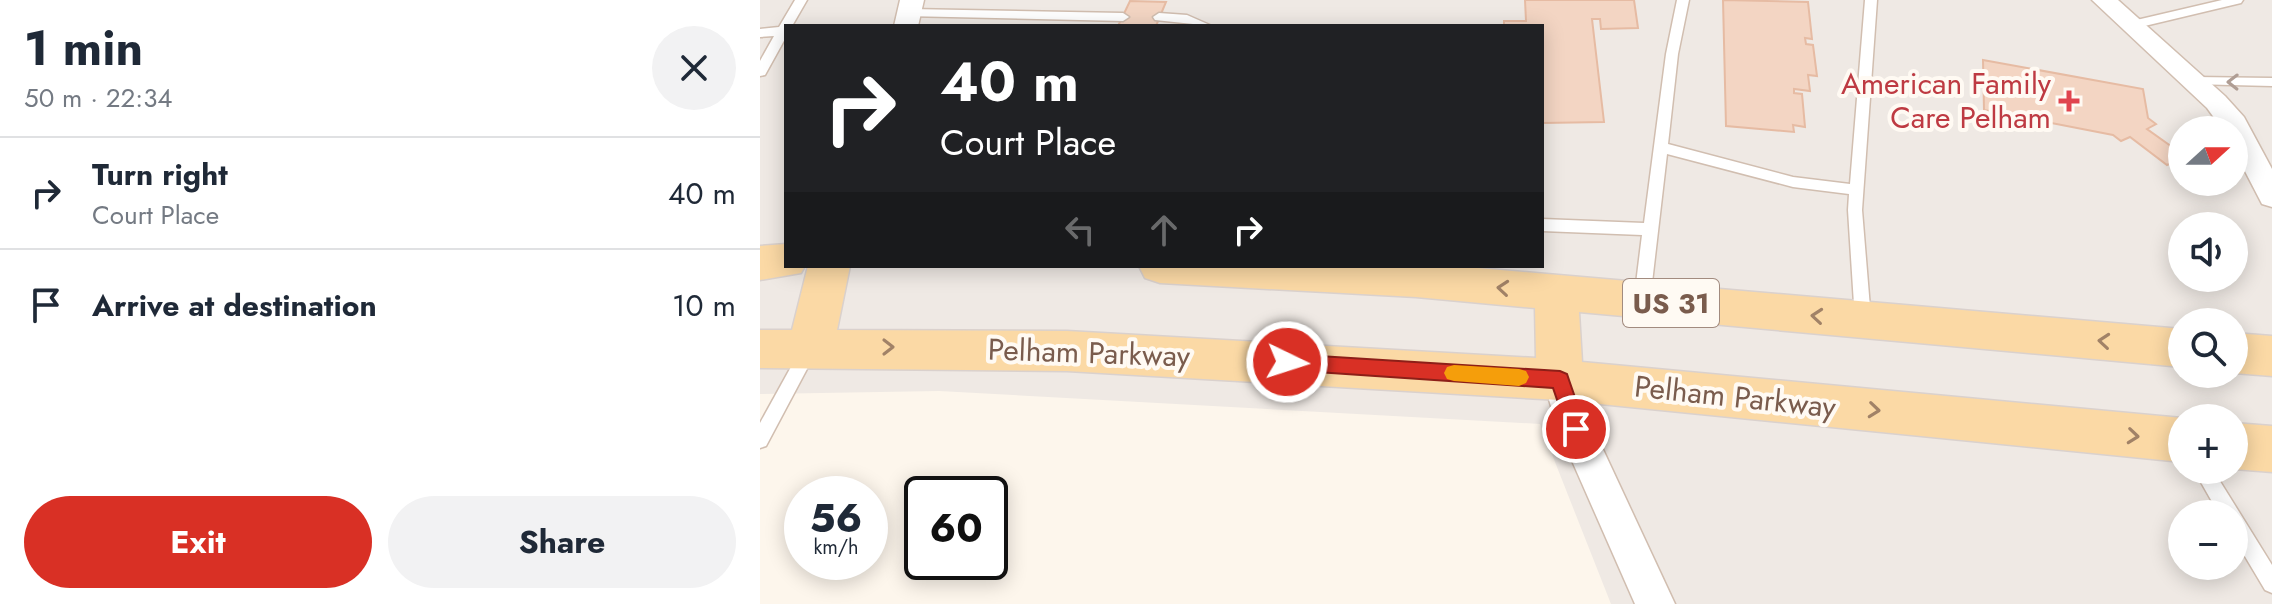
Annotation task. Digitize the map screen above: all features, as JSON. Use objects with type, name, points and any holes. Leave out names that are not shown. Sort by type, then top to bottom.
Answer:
[{"type":"main road","points":[[760,263],[784,261]]},
{"type":"main road","points":[[810,347],[829,268]]},
{"type":"main road","name":"US 31","points":[[1197,268],[1416,280],[2168,347]]},
{"type":"main road","points":[[1556,293],[1560,380]]},
{"type":"main road","name":"Pelham Parkway","points":[[760,349],[810,347],[1168,355],[1560,380],[2168,439]]},
{"type":"main road","points":[[2248,354],[2272,356]]},
{"type":"main road","points":[[2248,447],[2272,449]]},
{"type":"street","points":[[2104,0],[2195,81],[2234,124],[2272,196]]},
{"type":"street","points":[[1560,380],[1576,429],[1655,604]]},
{"type":"lane","points":[[787,24],[801,0]]},
{"type":"lane","points":[[1642,300],[1649,229],[1683,0]]},
{"type":"lane","points":[[1863,320],[1855,210],[1871,0]]},
{"type":"lane","points":[[2132,25],[2237,0]]},
{"type":"lane","points":[[909,13],[1004,21],[1082,21],[1123,17]]},
{"type":"lane","points":[[1159,17],[1187,19],[1201,24]]},
{"type":"lane","points":[[760,33],[783,31]]},
{"type":"lane","points":[[760,72],[783,31]]},
{"type":"lane","points":[[2195,81],[2272,82]]},
{"type":"lane","points":[[1661,147],[1793,182],[1857,190]]},
{"type":"lane","points":[[1544,225],[1649,229]]},
{"type":"lane","points":[[760,440],[810,347]]},
{"type":"lane","points":[[2248,543],[2272,583]]},
{"type":"shaded area","points":[[760,0],[2272,0],[2272,604],[1611,604],[1540,424],[939,391],[760,394]]},
{"type":"building","points":[[1525,0],[1634,0],[1638,28],[1601,29],[1600,19],[1592,19],[1604,122],[1544,123],[1544,24],[1504,24],[1504,21],[1526,21]]},
{"type":"building","points":[[1723,0],[1808,2],[1812,39],[1805,38],[1806,44],[1813,45],[1817,76],[1808,75],[1810,91],[1794,89],[1794,93],[1802,94],[1805,127],[1793,125],[1794,132],[1726,126]]},
{"type":"building","points":[[1130,1],[1166,2],[1157,24],[1119,24]]},
{"type":"building","points":[[1983,60],[2143,89],[2148,118],[2156,124],[2147,129],[2168,144],[2168,165],[2130,137],[2121,141],[2113,135],[1984,110]]},
{"type":"slow traffic","points":[[1454,373],[1519,377]]},
{"type":"place","name":"American Family Care Pelham","points":[[2069,101]]},
{"type":"route","points":[[1287,362],[1560,380],[1576,429]]}]
